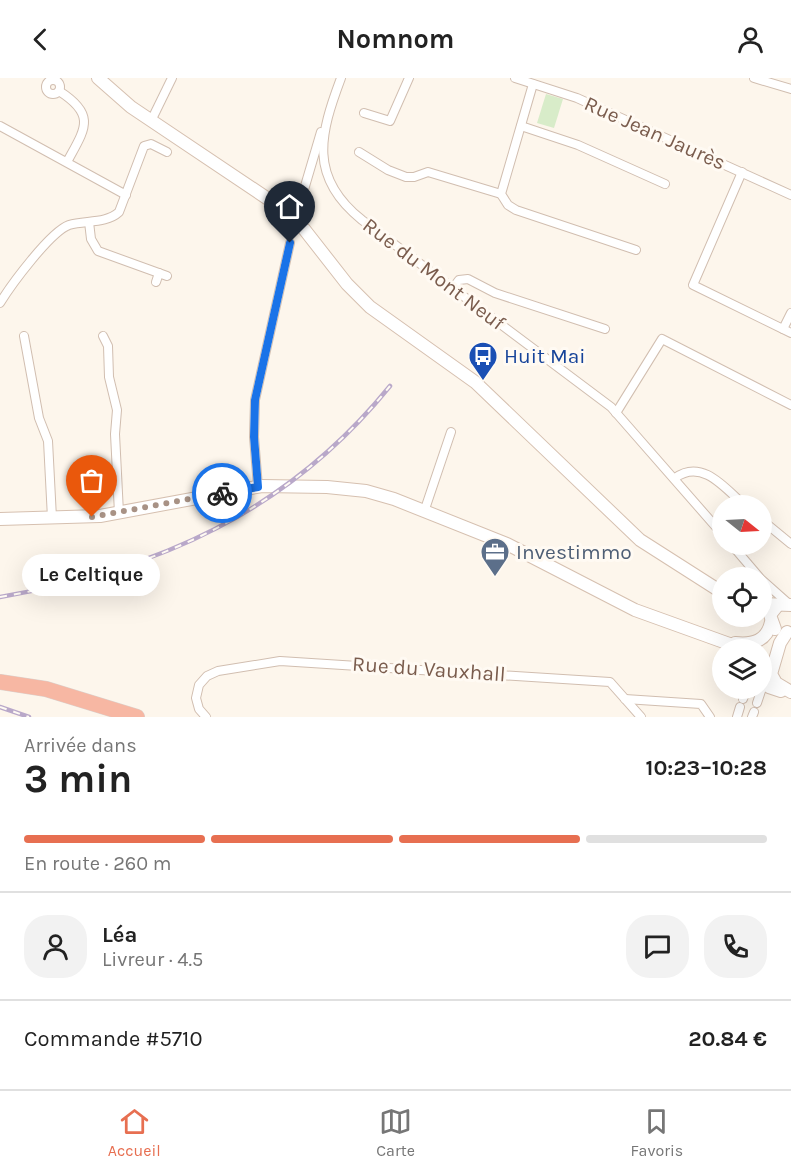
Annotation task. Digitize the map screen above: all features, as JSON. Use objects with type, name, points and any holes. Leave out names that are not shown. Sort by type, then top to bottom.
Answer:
[{"type":"highway","points":[[0,682],[106,717]]},
{"type":"highway","points":[[0,693],[18,689],[59,693],[137,717]]},
{"type":"street","points":[[98,78],[120,99],[266,196],[295,220],[370,307],[475,382],[640,540],[712,586]]},
{"type":"street","points":[[151,121],[172,78]]},
{"type":"street","name":"Rue du Mont Neuf","points":[[341,78],[325,124],[323,161],[336,194],[358,217],[616,413],[712,522]]},
{"type":"street","points":[[364,112],[390,121],[409,78]]},
{"type":"street","name":"Rue Jean Jaurès","points":[[515,78],[577,98],[791,195]]},
{"type":"street","points":[[754,78],[791,89]]},
{"type":"street","points":[[533,84],[501,194],[505,202],[513,208],[636,250]]},
{"type":"street","points":[[59,91],[79,105],[85,120],[83,132],[67,162]]},
{"type":"street","points":[[295,220],[311,158],[325,124]]},
{"type":"street","points":[[0,126],[126,195]]},
{"type":"street","points":[[521,126],[573,143],[665,184]]},
{"type":"street","points":[[0,303],[28,266],[61,230],[71,225],[115,215],[126,195],[144,146],[151,144],[167,152]]},
{"type":"street","points":[[359,152],[406,177],[428,172],[501,194]]},
{"type":"street","points":[[742,172],[693,285],[787,331],[791,313]]},
{"type":"street","points":[[89,222],[91,239],[98,251],[161,277]]},
{"type":"street","points":[[258,487],[254,437],[255,400],[290,243]]},
{"type":"street","points":[[453,288],[459,280],[468,279],[495,293],[605,329]]},
{"type":"street","points":[[24,336],[38,414],[48,441],[52,518]]},
{"type":"street","points":[[103,336],[108,346],[109,377],[117,410],[115,431],[119,513]]},
{"type":"street","points":[[616,413],[662,339],[791,405]]},
{"type":"street","points":[[424,512],[451,432]]},
{"type":"street","points":[[675,478],[685,471],[702,472],[731,495]]},
{"type":"street","points":[[0,519],[119,513],[258,487],[316,487],[363,491],[386,496],[518,549],[632,608],[722,639]]},
{"type":"street","points":[[772,528],[791,544]]},
{"type":"street","points":[[740,555],[750,567]]},
{"type":"street","points":[[702,580],[712,584]]},
{"type":"street","points":[[754,639],[773,612]]},
{"type":"street","points":[[772,663],[789,632],[777,630],[773,612]]},
{"type":"street","points":[[765,639],[773,612]]},
{"type":"street","points":[[775,657],[771,672],[774,680],[791,693]]},
{"type":"street","name":"Rue du Vauxhall","points":[[206,717],[196,699],[204,678],[218,670],[297,661],[610,682],[641,717]]},
{"type":"street","points":[[772,688],[791,693]]},
{"type":"street","points":[[625,699],[701,705],[710,717]]},
{"type":"street","points":[[737,717],[743,699]]},
{"type":"green space","points":[[546,94],[563,99],[554,128],[537,123]]},
{"type":"railway","points":[[0,597],[58,585],[113,570],[165,552],[216,529],[263,501],[308,468],[350,430],[390,386]]},
{"type":"railway","points":[[0,707],[29,717]]},
{"type":"way so far","points":[[92,517],[222,493]]},
{"type":"place","name":"Huit Mai","points":[[483,382]]},
{"type":"place","name":"Le Celtique","points":[[92,517]]},
{"type":"place","name":"Investimmo","points":[[495,578]]},
{"type":"route","points":[[222,493],[258,487],[254,437],[255,400],[290,243]]}]
